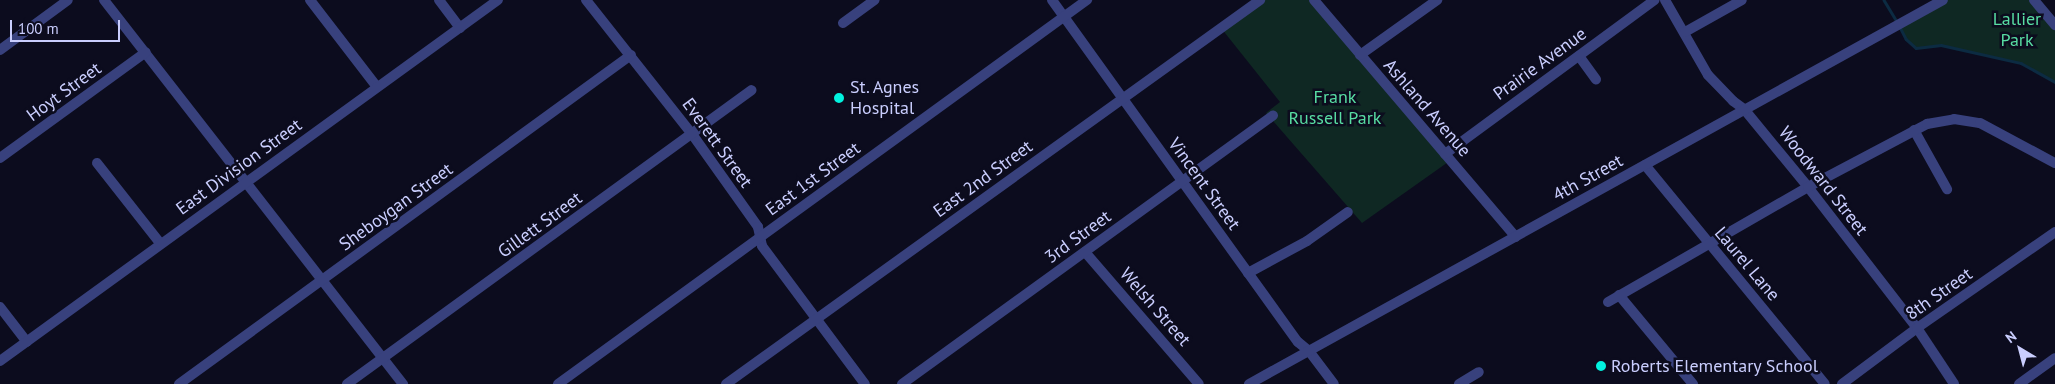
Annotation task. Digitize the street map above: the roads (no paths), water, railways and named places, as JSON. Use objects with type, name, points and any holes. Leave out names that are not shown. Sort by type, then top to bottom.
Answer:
[{"type":"street","points":[[0,50],[68,0]]},
{"type":"street","points":[[104,0],[403,384]]},
{"type":"street","points":[[310,0],[377,87]]},
{"type":"street","points":[[439,0],[460,28]]},
{"type":"street","name":"East Division Street","points":[[0,362],[160,243],[498,0]]},
{"type":"street","name":"Everett Street","points":[[586,0],[692,134],[758,227],[762,246],[865,384]]},
{"type":"street","points":[[844,23],[875,0]]},
{"type":"street","name":"Vincent Street","points":[[1052,0],[1122,100],[1298,342],[1309,351],[1334,384]]},
{"type":"street","name":"East 1st Street","points":[[558,384],[1086,0]]},
{"type":"street","name":"East 2nd Street","points":[[726,384],[1260,0]]},
{"type":"street","name":"Ashland Avenue","points":[[1314,0],[1516,237]]},
{"type":"street","points":[[1360,55],[1437,0]]},
{"type":"street","name":"Prairie Avenue","points":[[1444,154],[1655,0]]},
{"type":"street","name":"Woodward Street","points":[[1665,0],[1708,75],[1744,109],[1808,187],[1917,328],[1954,384]]},
{"type":"street","points":[[1685,32],[1742,0]]},
{"type":"street","name":"4th Street","points":[[1249,384],[1943,0]]},
{"type":"street","points":[[2034,0],[2055,25]]},
{"type":"street","name":"Hoyt Street","points":[[0,158],[146,52]]},
{"type":"street","name":"Sheboygan Street","points":[[180,384],[631,55]]},
{"type":"street","points":[[1579,56],[1596,79]]},
{"type":"street","name":"Gillett Street","points":[[347,384],[751,90]]},
{"type":"street","name":"3rd Street","points":[[902,384],[1086,252],[1181,180],[1273,116]]},
{"type":"street","points":[[1608,302],[1808,187],[1914,130],[1948,120],[1977,122],[1994,129],[2055,163]]},
{"type":"street","points":[[1914,130],[1947,188]]},
{"type":"street","points":[[96,163],[160,243]]},
{"type":"street","name":"Laurel Lane","points":[[1645,165],[1825,384]]},
{"type":"street","points":[[1248,273],[1307,241],[1348,212]]},
{"type":"street","name":"8th Street","points":[[1842,384],[1917,328],[2055,232]]},
{"type":"street","name":"Welsh Street","points":[[1086,252],[1200,384]]},
{"type":"street","points":[[1619,296],[1693,384]]},
{"type":"street","points":[[0,307],[27,342]]},
{"type":"street","points":[[2019,384],[2055,358]]},
{"type":"street","points":[[1459,384],[1479,372]]},
{"type":"waterway","points":[[1884,0],[1897,22]]},
{"type":"waterway","points":[[1900,27],[1906,39],[1916,48],[1941,45],[2021,63],[2055,82]]},
{"type":"place","name":"St. Agnes Hospital","points":[[839,98]]},
{"type":"place","name":"Roberts Elementary School","points":[[1601,366]]},
{"type":"park label","name":"Lallier Park","points":[[2017,30]]},
{"type":"park label","name":"Frank Russell Park","points":[[1335,108]]}]
